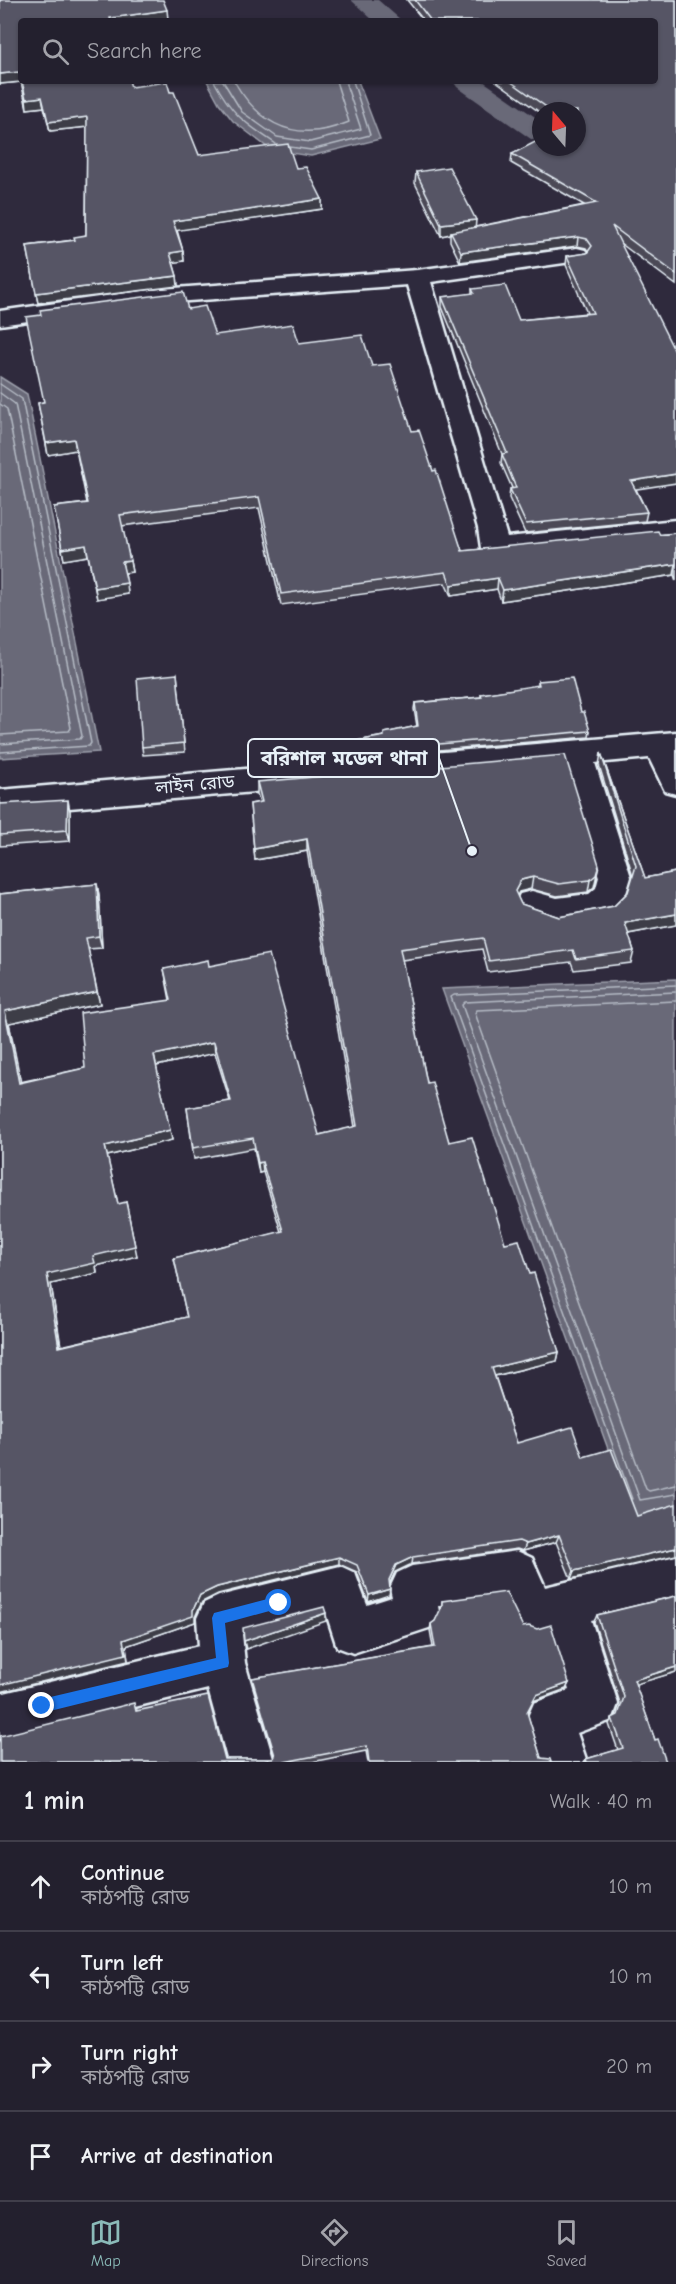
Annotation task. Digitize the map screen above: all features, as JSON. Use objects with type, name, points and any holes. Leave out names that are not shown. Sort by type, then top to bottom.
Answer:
[{"type":"street","points":[[0,318],[148,297],[417,276],[577,255]]},
{"type":"street","points":[[417,276],[492,528],[495,548],[676,529]]},
{"type":"street","points":[[667,745],[676,782]]},
{"type":"street","name":"লাইন রোড","points":[[0,802],[667,745]]},
{"type":"street","points":[[532,904],[557,912],[598,906],[611,894],[615,877],[576,751]]},
{"type":"street","points":[[251,1762],[223,1663],[219,1618],[340,1588],[353,1631],[417,1612],[412,1588],[517,1573],[534,1611],[676,1578]]},
{"type":"street","points":[[564,1605],[596,1704],[550,1719],[564,1762]]},
{"type":"street","points":[[0,1716],[223,1663]]},
{"type":"water","points":[[209,84],[359,84],[380,139],[311,156],[271,150],[233,121]]},
{"type":"water","points":[[0,377],[27,394],[99,752],[0,758]]},
{"type":"water","points":[[676,979],[676,1507],[633,1518],[442,989]]},
{"type":"building","points":[[0,0],[163,0],[167,10],[110,18],[18,18],[18,72],[0,74]]},
{"type":"building","points":[[415,0],[676,0],[676,274],[612,226],[676,354],[676,474],[631,481],[647,512],[526,524],[510,489],[516,488],[502,454],[507,453],[442,297],[474,293],[472,289],[505,285],[519,320],[593,313],[567,256],[587,253],[592,246],[587,239],[578,237],[461,252],[451,232],[597,203],[512,154],[532,144],[532,156],[586,156],[586,102],[539,102],[514,84],[658,84],[658,18],[429,18]]},
{"type":"building","points":[[23,84],[130,84],[131,87],[168,84],[170,92],[174,92],[199,155],[288,144],[296,168],[306,167],[322,199],[173,221],[183,251],[170,253],[177,276],[36,293],[27,246],[75,240],[74,237],[86,235],[87,117],[48,122],[42,97],[26,99]]},
{"type":"building","points":[[449,167],[476,220],[441,224],[416,172]]},
{"type":"building","points":[[183,292],[188,309],[205,306],[215,335],[293,324],[299,343],[362,335],[372,366],[390,364],[412,431],[419,430],[433,471],[436,470],[462,551],[658,531],[660,535],[676,533],[676,564],[503,590],[498,578],[451,585],[446,572],[281,594],[259,497],[120,515],[130,561],[122,562],[127,583],[95,588],[86,545],[62,549],[54,507],[88,503],[74,439],[46,443],[38,403],[44,402],[26,317],[41,315],[40,310]]},
{"type":"building","points":[[177,674],[184,743],[142,747],[137,678]]},
{"type":"building","points":[[572,678],[581,712],[584,712],[590,731],[253,760],[384,736],[384,733],[418,726],[415,703],[482,697],[481,694],[539,685],[538,681]]},
{"type":"building","points":[[601,753],[645,878],[676,872],[676,914],[625,923],[634,951],[576,959],[573,950],[489,961],[483,938],[400,949],[427,1083],[432,1082],[449,1142],[472,1137],[505,1243],[519,1240],[530,1274],[534,1273],[559,1352],[492,1368],[517,1443],[572,1427],[583,1457],[611,1449],[637,1516],[676,1504],[676,1548],[574,1571],[559,1535],[526,1544],[519,1541],[413,1557],[396,1565],[389,1580],[390,1589],[369,1595],[357,1565],[339,1557],[217,1587],[200,1595],[193,1610],[193,1616],[123,1640],[126,1654],[0,1685],[0,894],[97,884],[99,936],[86,938],[97,992],[5,1011],[19,1083],[85,1068],[80,1013],[171,1000],[164,969],[208,960],[209,966],[269,954],[319,1135],[357,1126],[307,839],[254,849],[250,804],[262,802],[257,782],[565,755],[599,865],[596,875],[590,880],[559,884],[533,877],[521,880],[515,891],[521,904],[559,917],[614,906],[628,892],[636,866]],"holes":[[[214,1042],[231,1101],[187,1108],[193,1148],[253,1138],[258,1163],[262,1162],[283,1231],[174,1258],[187,1317],[59,1347],[47,1274],[95,1263],[93,1256],[135,1246],[126,1202],[118,1204],[105,1146],[170,1130],[154,1055]]]},
{"type":"building","points":[[68,800],[67,830],[0,835],[0,804]]},
{"type":"building","points":[[506,1592],[523,1627],[529,1626],[537,1629],[551,1625],[569,1683],[536,1695],[527,1712],[541,1758],[550,1759],[551,1762],[369,1762],[367,1746],[284,1762],[0,1762],[0,1736],[134,1703],[136,1711],[208,1696],[225,1759],[273,1759],[275,1756],[252,1678],[435,1647],[431,1624],[435,1621],[442,1601]]},
{"type":"building","points":[[676,1596],[676,1667],[634,1680],[655,1740],[658,1739],[666,1762],[587,1762],[586,1759],[623,1748],[612,1718],[618,1715],[624,1697],[597,1615]]},
{"type":"building","points":[[324,1607],[326,1613],[244,1641],[243,1628]]},
{"type":"waterway","points":[[363,0],[385,18]]},
{"type":"waterway","points":[[470,84],[532,127]]},
{"type":"place","name":"বরিশাল মডেল থানা","points":[[472,851]]},
{"type":"route","points":[[42,1706],[223,1663],[219,1618],[279,1603]]}]
